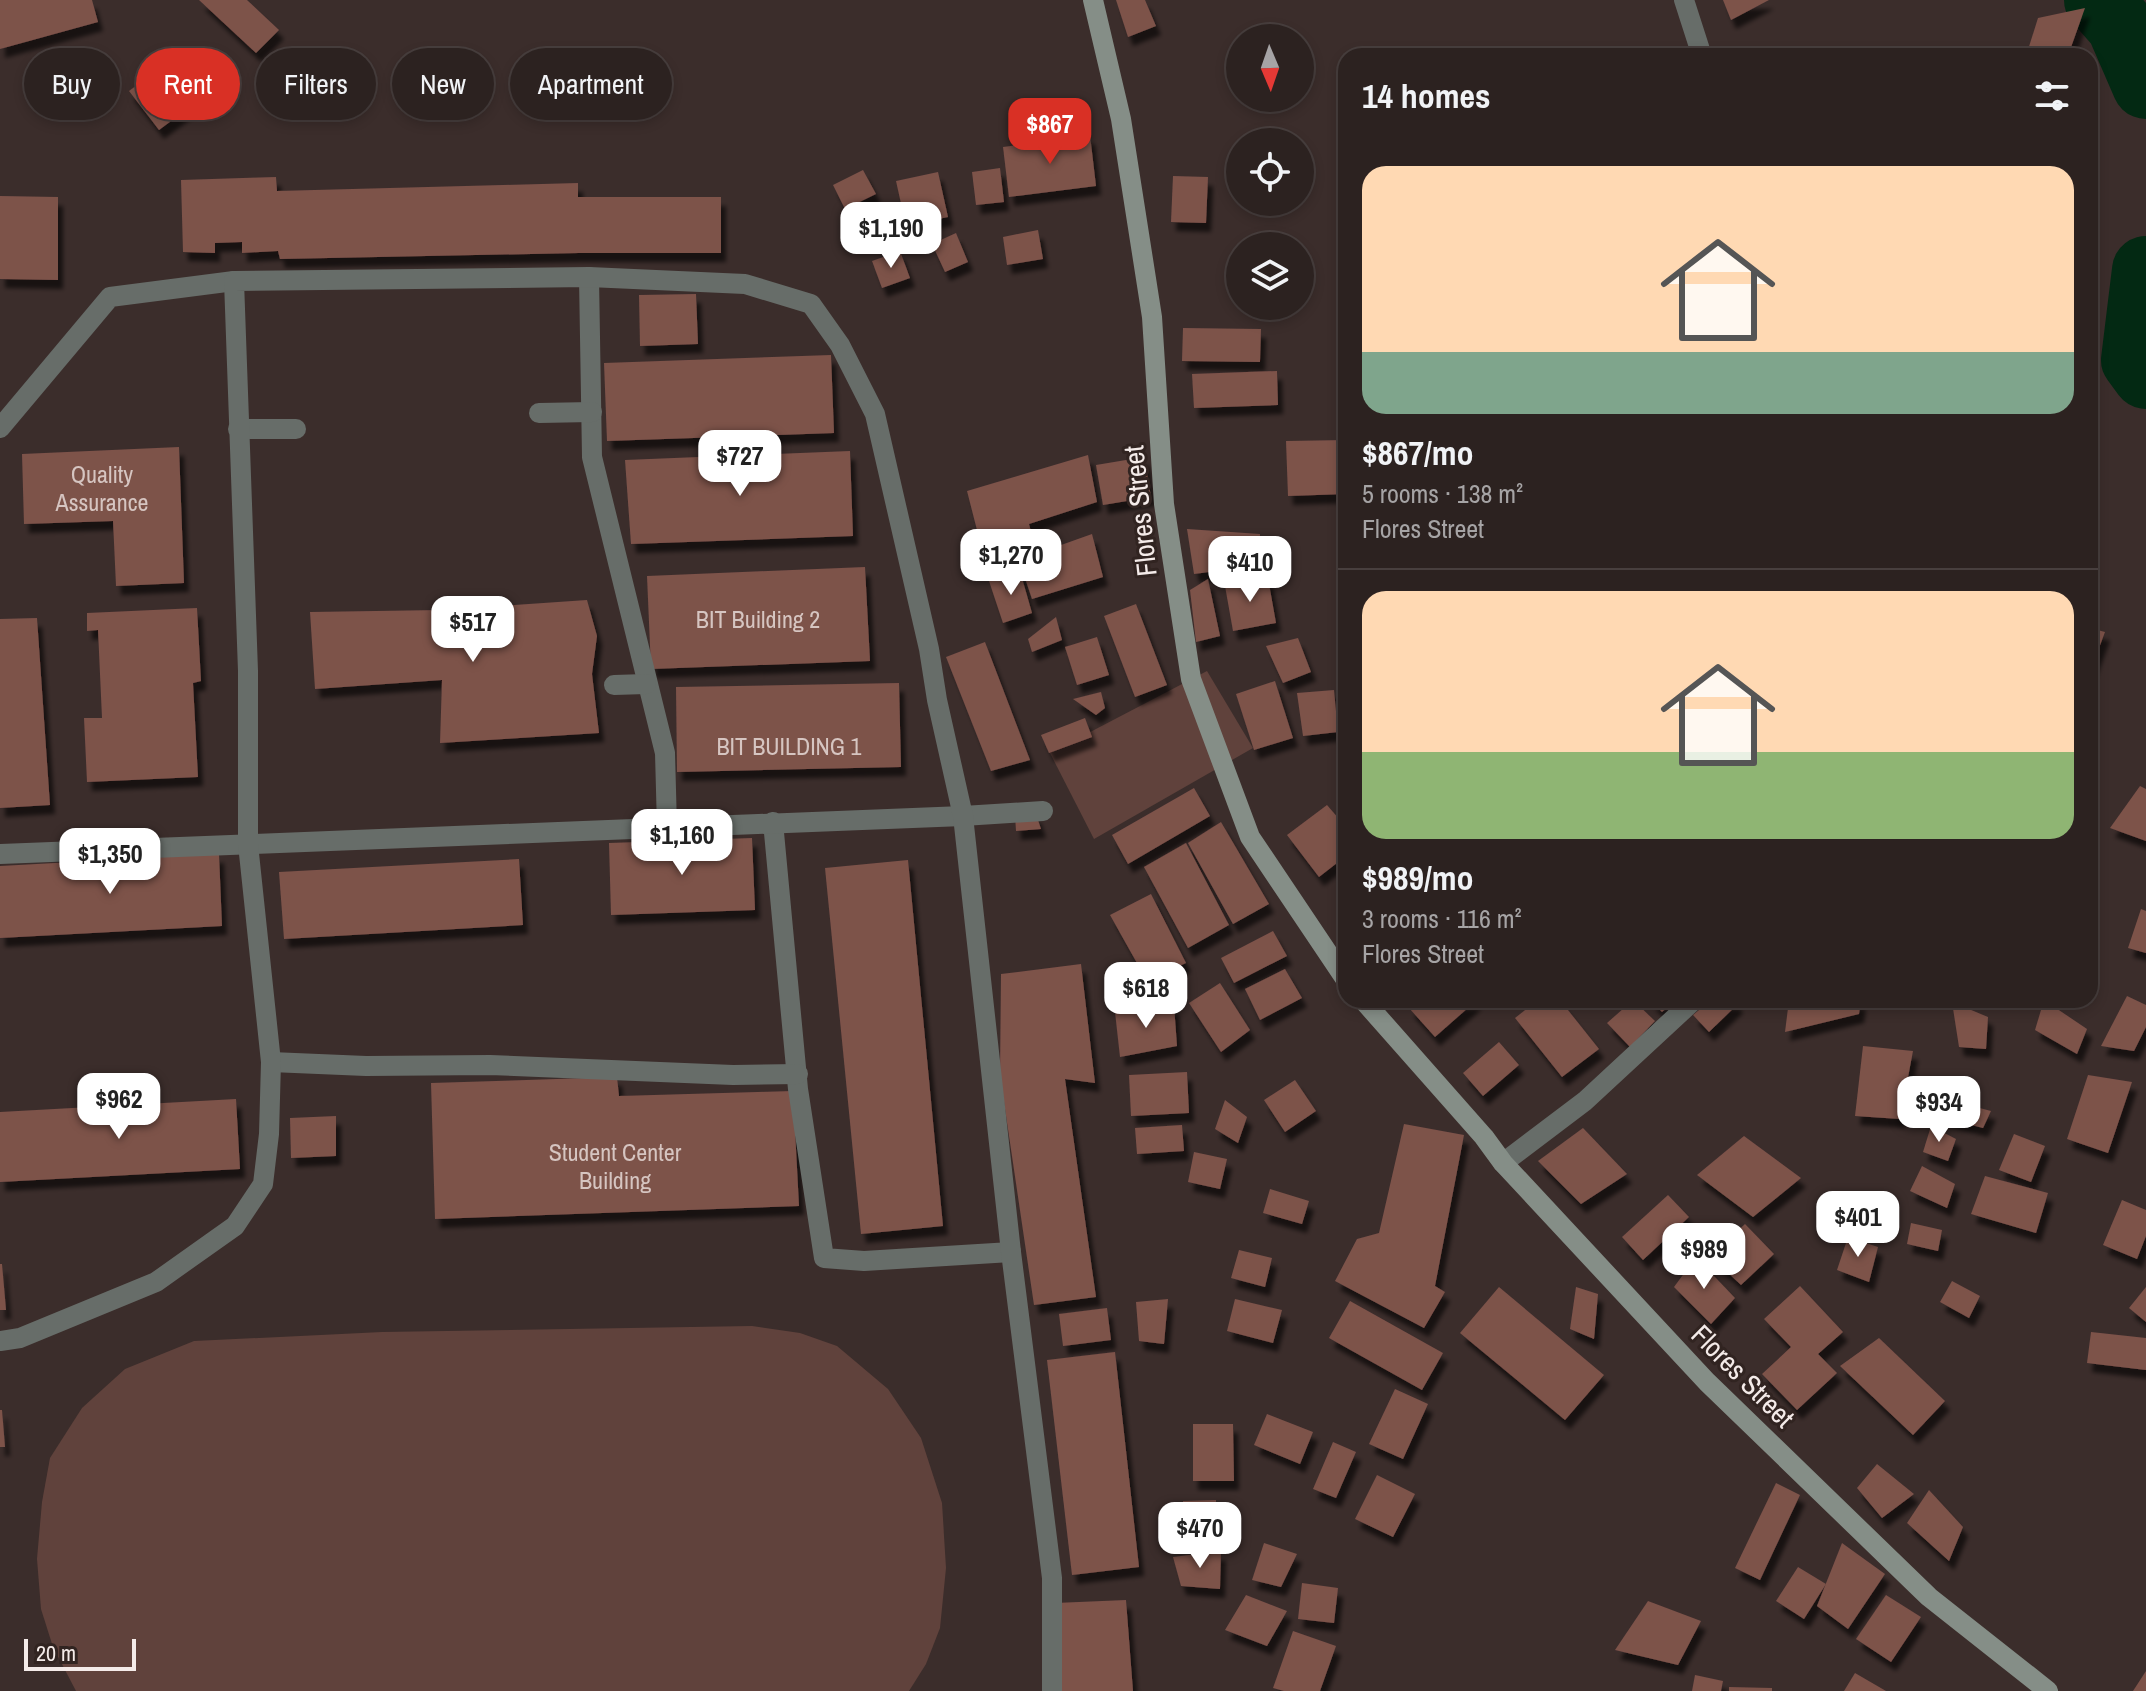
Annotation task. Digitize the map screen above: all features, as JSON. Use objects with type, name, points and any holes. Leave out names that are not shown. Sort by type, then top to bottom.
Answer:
[{"type":"street","name":"Flores Street","points":[[1093,0],[1121,119],[1152,317],[1164,504],[1191,679],[1250,837],[1338,968]]},
{"type":"street","points":[[1684,0],[1699,48]]},
{"type":"street","points":[[589,277],[592,457],[665,753],[667,827]]},
{"type":"street","points":[[0,428],[110,297],[234,281],[589,277],[745,284],[811,304],[840,345],[875,414],[926,634],[963,816],[1011,1252],[1052,1578],[1052,1691]]},
{"type":"street","points":[[0,1341],[20,1338],[156,1282],[235,1226],[263,1184],[269,1134],[271,1062],[248,844],[248,671],[234,281]]},
{"type":"street","points":[[539,413],[592,412]]},
{"type":"street","points":[[238,429],[296,429]]},
{"type":"street","points":[[614,685],[646,684]]},
{"type":"street","points":[[0,854],[1043,811]]},
{"type":"street","points":[[773,822],[798,1089],[824,1258],[864,1261],[1011,1252]]},
{"type":"street","name":"Flores Street","points":[[1370,1008],[1484,1137],[1503,1163],[1729,1404],[1929,1597],[2048,1691]]},
{"type":"street","points":[[1503,1163],[1585,1101],[1685,1008]]},
{"type":"street","points":[[271,1062],[366,1066],[490,1065],[733,1075],[798,1074]]},
{"type":"shaded area","points":[[1207,671],[1253,748],[1094,839],[1050,753]]},
{"type":"shaded area","points":[[752,1326],[800,1333],[837,1346],[888,1389],[921,1438],[942,1503],[946,1568],[940,1628],[926,1664],[909,1691],[76,1691],[53,1647],[41,1609],[37,1559],[50,1458],[82,1408],[125,1369],[194,1341],[382,1332]]},
{"type":"building","points":[[0,0],[92,0],[98,22],[0,49]]},
{"type":"building","points":[[199,0],[247,0],[279,30],[261,48],[256,48],[256,53]]},
{"type":"building","points":[[1116,0],[1145,0],[1156,26],[1128,37]]},
{"type":"building","points":[[1723,0],[1769,0],[1731,20]]},
{"type":"building","points":[[2085,8],[2071,48],[2029,48],[2038,18]]},
{"type":"building","points":[[136,86],[136,100],[129,91]]},
{"type":"building","points":[[151,120],[172,120],[159,130]]},
{"type":"building","points":[[1090,135],[1096,186],[1009,197],[1003,147]]},
{"type":"building","points":[[1000,168],[1004,202],[976,205],[972,172]]},
{"type":"building","points":[[863,170],[876,194],[845,209],[833,185]]},
{"type":"building","points":[[938,172],[948,217],[906,226],[896,181]]},
{"type":"building","points":[[1173,176],[1208,177],[1206,223],[1171,222]]},
{"type":"building","points":[[276,177],[277,191],[578,183],[578,197],[721,197],[721,253],[280,259],[278,251],[242,253],[242,242],[215,243],[215,253],[183,252],[181,180]]},
{"type":"building","points":[[0,196],[58,197],[58,280],[0,279]]},
{"type":"building","points":[[878,204],[891,223],[861,242],[849,222]]},
{"type":"building","points":[[1038,230],[1043,259],[1007,265],[1003,237]]},
{"type":"building","points":[[956,233],[968,262],[945,272],[932,244]]},
{"type":"building","points":[[900,251],[910,278],[882,288],[872,261]]},
{"type":"building","points":[[696,294],[698,344],[640,346],[639,295]]},
{"type":"building","points":[[1183,328],[1261,329],[1260,362],[1182,361]]},
{"type":"building","points":[[831,355],[834,433],[607,441],[604,363]]},
{"type":"building","points":[[1277,371],[1278,405],[1194,408],[1192,374]]},
{"type":"building","points":[[1338,440],[1338,494],[1288,496],[1286,441]]},
{"type":"building","name":"Quality Assurance","points":[[179,447],[184,583],[116,586],[113,521],[24,524],[22,454]]},
{"type":"building","points":[[850,451],[853,536],[631,544],[625,460]]},
{"type":"building","points":[[1088,455],[1097,502],[1029,524],[1036,551],[986,565],[967,491]]},
{"type":"building","points":[[1144,457],[1151,497],[1103,505],[1096,465]]},
{"type":"building","points":[[1187,529],[1260,534],[1259,559],[1194,574]]},
{"type":"building","points":[[1092,534],[1103,577],[1032,599],[1019,560]]},
{"type":"building","points":[[865,567],[870,661],[651,669],[647,576]]},
{"type":"building","points":[[1020,571],[1032,613],[1003,623],[989,581]]},
{"type":"building","points":[[1268,578],[1276,623],[1233,631],[1225,586]]},
{"type":"building","points":[[1208,579],[1220,636],[1196,642],[1190,590]]},
{"type":"building","points":[[587,600],[597,636],[592,674],[599,733],[440,743],[442,680],[315,689],[310,612],[440,610]]},
{"type":"building","points":[[1136,604],[1167,685],[1135,697],[1104,616]]},
{"type":"building","points":[[197,608],[201,681],[193,683],[198,777],[87,782],[84,718],[102,718],[98,630],[87,631],[87,613]]},
{"type":"building","points":[[1056,617],[1062,640],[1032,652],[1028,639]]},
{"type":"building","points":[[37,618],[50,805],[0,808],[0,619]]},
{"type":"building","points":[[2098,630],[2105,632],[2098,651]]},
{"type":"building","points":[[1097,637],[1109,675],[1077,685],[1065,647]]},
{"type":"building","points":[[1298,638],[1311,672],[1283,683],[1266,646]]},
{"type":"building","points":[[985,642],[1030,760],[991,771],[946,657]]},
{"type":"building","points":[[1275,681],[1293,738],[1254,750],[1236,694]]},
{"type":"building","points":[[899,683],[901,767],[677,772],[676,687]]},
{"type":"building","points":[[1334,690],[1338,732],[1303,736],[1297,693]]},
{"type":"building","points":[[1101,692],[1105,708],[1096,715],[1073,699]]},
{"type":"building","points":[[1085,718],[1092,737],[1049,753],[1041,735]]},
{"type":"building","points":[[2140,786],[2146,789],[2146,841],[2110,828]]},
{"type":"building","points":[[1194,788],[1210,816],[1128,864],[1112,835]]},
{"type":"building","points":[[1327,805],[1338,818],[1338,862],[1319,877],[1287,835]]},
{"type":"building","points":[[1036,814],[1041,829],[1016,831],[1015,815]]},
{"type":"building","points":[[1221,822],[1269,904],[1233,924],[1188,843]]},
{"type":"building","points":[[752,838],[755,910],[611,915],[609,843]]},
{"type":"building","points":[[1186,843],[1229,925],[1188,948],[1144,867]]},
{"type":"building","points":[[219,854],[222,926],[0,938],[0,866]]},
{"type":"building","points":[[519,859],[523,925],[284,939],[279,872]]},
{"type":"building","points":[[908,860],[943,1226],[861,1234],[825,868]]},
{"type":"building","points":[[1151,894],[1186,963],[1147,981],[1110,915]]},
{"type":"building","points":[[2141,909],[2146,911],[2146,953],[2128,948]]},
{"type":"building","points":[[1273,931],[1287,956],[1234,983],[1221,958]]},
{"type":"building","points":[[1081,964],[1095,1083],[1065,1079],[1096,1297],[1034,1305],[1000,1075],[1001,974]]},
{"type":"building","points":[[1285,969],[1302,998],[1260,1020],[1245,989]]},
{"type":"building","points":[[1220,983],[1250,1030],[1221,1052],[1189,1003]]},
{"type":"building","points":[[2127,996],[2146,1005],[2146,1027],[2134,1051],[2101,1046]]},
{"type":"building","points":[[1174,1005],[1177,1046],[1120,1057],[1115,1012]]},
{"type":"building","points":[[1409,1008],[1468,1008],[1435,1037]]},
{"type":"building","points":[[1528,1008],[1566,1008],[1599,1049],[1562,1077],[1515,1018]]},
{"type":"building","points":[[1624,1008],[1641,1008],[1655,1021],[1630,1047],[1607,1023]]},
{"type":"building","points":[[1701,1008],[1734,1008],[1709,1032],[1693,1015]]},
{"type":"building","points":[[1788,1008],[1860,1008],[1859,1014],[1785,1032]]},
{"type":"building","points":[[1953,1008],[1966,1008],[1988,1017],[1986,1049],[1959,1047]]},
{"type":"building","points":[[2042,1008],[2056,1008],[2087,1029],[2077,1054],[2035,1030]]},
{"type":"building","points":[[1499,1042],[1519,1065],[1483,1096],[1463,1073]]},
{"type":"building","points":[[1863,1046],[1913,1051],[1900,1119],[1855,1116]]},
{"type":"building","points":[[1187,1072],[1189,1113],[1131,1116],[1129,1075]]},
{"type":"building","points":[[2088,1075],[2132,1082],[2108,1153],[2067,1139]]},
{"type":"building","name":"Student Center Building","points":[[617,1077],[619,1096],[793,1091],[799,1206],[435,1219],[431,1083]]},
{"type":"building","points":[[1295,1080],[1316,1111],[1285,1132],[1264,1100]]},
{"type":"building","points":[[1942,1098],[1991,1111],[1983,1128],[1937,1116]]},
{"type":"building","points":[[236,1099],[240,1169],[0,1182],[0,1112]]},
{"type":"building","points":[[1225,1100],[1247,1117],[1238,1143],[1215,1129]]},
{"type":"building","points":[[336,1116],[336,1156],[291,1158],[290,1118]]},
{"type":"building","points":[[1404,1124],[1464,1135],[1435,1286],[1445,1292],[1424,1328],[1335,1281],[1357,1239],[1379,1233]]},
{"type":"building","points":[[1182,1125],[1184,1151],[1137,1154],[1135,1128]]},
{"type":"building","points":[[1931,1126],[1956,1139],[1948,1161],[1923,1152]]},
{"type":"building","points":[[1583,1128],[1627,1174],[1581,1204],[1538,1161]]},
{"type":"building","points":[[2014,1134],[2045,1146],[2031,1182],[1999,1170]]},
{"type":"building","points":[[1744,1136],[1801,1178],[1753,1217],[1697,1175]]},
{"type":"building","points":[[1194,1152],[1227,1159],[1220,1189],[1188,1182]]},
{"type":"building","points":[[1922,1166],[1955,1184],[1947,1208],[1910,1191]]},
{"type":"building","points":[[1985,1176],[2048,1193],[2036,1233],[1971,1214]]},
{"type":"building","points":[[1270,1189],[1309,1201],[1302,1224],[1263,1213]]},
{"type":"building","points":[[1668,1195],[1689,1217],[1643,1260],[1622,1237]]},
{"type":"building","points":[[2122,1200],[2146,1210],[2146,1236],[2137,1259],[2103,1245]]},
{"type":"building","points":[[1911,1223],[1942,1230],[1938,1251],[1907,1244]]},
{"type":"building","points":[[1745,1224],[1774,1254],[1741,1285],[1710,1256]]},
{"type":"building","points":[[1848,1237],[1878,1247],[1869,1282],[1837,1270]]},
{"type":"building","points":[[1239,1250],[1272,1258],[1265,1287],[1231,1278]]},
{"type":"building","points":[[1696,1257],[1735,1298],[1711,1324],[1674,1287]]},
{"type":"building","points":[[2,1264],[6,1310],[0,1310]]},
{"type":"building","points":[[1952,1281],[1980,1296],[1969,1318],[1940,1302]]},
{"type":"building","points":[[1800,1286],[1843,1332],[1818,1354],[1837,1373],[1797,1410],[1762,1374],[1791,1347],[1764,1319]]},
{"type":"building","points":[[1499,1287],[1604,1375],[1565,1420],[1460,1333]]},
{"type":"building","points":[[1576,1287],[1598,1294],[1594,1339],[1570,1329]]},
{"type":"building","points":[[2146,1287],[2146,1322],[2129,1308]]},
{"type":"building","points":[[1168,1299],[1164,1344],[1139,1341],[1136,1302]]},
{"type":"building","points":[[1235,1299],[1282,1310],[1273,1343],[1227,1331]]},
{"type":"building","points":[[1350,1301],[1443,1353],[1422,1390],[1329,1338]]},
{"type":"building","points":[[1107,1308],[1111,1340],[1063,1346],[1059,1314]]},
{"type":"building","points":[[2091,1332],[2146,1338],[2146,1370],[2087,1363]]},
{"type":"building","points":[[1879,1338],[1945,1401],[1913,1435],[1840,1366]]},
{"type":"building","points":[[1115,1352],[1139,1567],[1072,1575],[1047,1360]]},
{"type":"building","points":[[1395,1389],[1428,1404],[1403,1459],[1369,1444]]},
{"type":"building","points":[[2,1410],[5,1447],[0,1447]]},
{"type":"building","points":[[1267,1414],[1313,1432],[1300,1464],[1254,1445]]},
{"type":"building","points":[[1193,1424],[1233,1424],[1234,1481],[1193,1481]]},
{"type":"building","points":[[1333,1442],[1356,1452],[1336,1498],[1313,1489]]},
{"type":"building","points":[[1877,1464],[1914,1494],[1882,1518],[1857,1488]]},
{"type":"building","points":[[1377,1475],[1415,1494],[1393,1537],[1355,1519]]},
{"type":"building","points":[[1776,1483],[1800,1495],[1760,1580],[1735,1568]]},
{"type":"building","points":[[1929,1490],[1963,1527],[1949,1561],[1907,1523]]},
{"type":"building","points":[[1216,1500],[1217,1541],[1184,1542],[1183,1501]]},
{"type":"building","points":[[1264,1543],[1297,1554],[1281,1587],[1252,1580]]},
{"type":"building","points":[[1842,1543],[1885,1574],[1848,1629],[1817,1606]]},
{"type":"building","points":[[1221,1551],[1220,1589],[1181,1586],[1173,1557]]},
{"type":"building","points":[[1798,1567],[1826,1584],[1804,1619],[1776,1601]]},
{"type":"building","points":[[1302,1583],[1338,1588],[1334,1623],[1298,1619]]},
{"type":"building","points":[[1246,1595],[1287,1611],[1267,1646],[1225,1630]]},
{"type":"building","points":[[1886,1595],[1921,1617],[1891,1662],[1856,1639]]},
{"type":"building","points":[[1126,1600],[1133,1691],[1061,1691],[1055,1603]]},
{"type":"building","points":[[1648,1601],[1701,1621],[1678,1665],[1615,1650]]},
{"type":"building","points":[[1293,1631],[1336,1646],[1320,1691],[1273,1688]]},
{"type":"building","points":[[2146,1671],[2146,1691],[2133,1691]]},
{"type":"building","points":[[1855,1673],[1886,1691],[1844,1691]]},
{"type":"building","points":[[1695,1675],[1723,1681],[1721,1691],[1692,1691]]},
{"type":"building","points":[[1729,1687],[1772,1688],[1772,1691],[1729,1691]]},
{"type":"waterway","points":[[2098,0],[2120,25],[2146,85]]},
{"type":"waterway","points":[[2146,270],[2135,360],[2146,375]]}]
